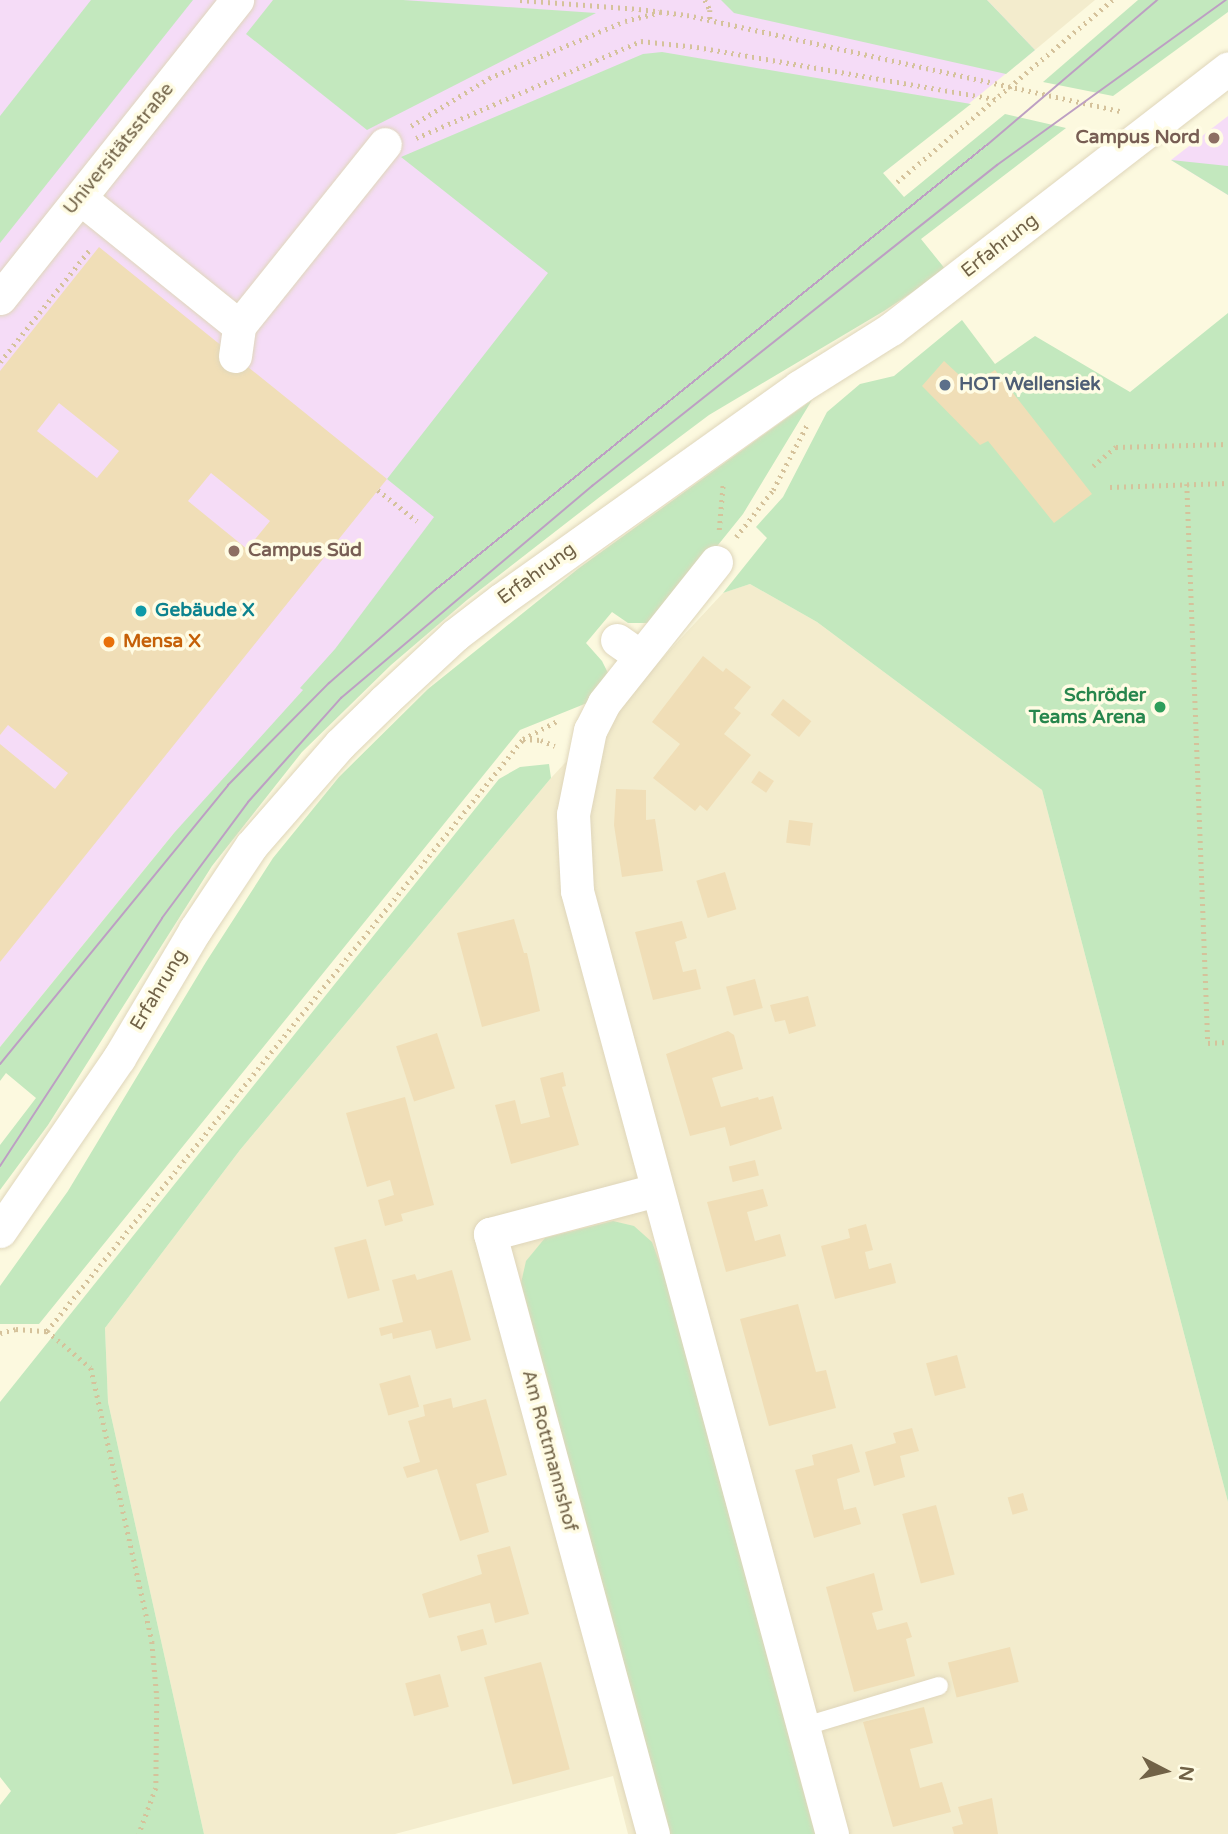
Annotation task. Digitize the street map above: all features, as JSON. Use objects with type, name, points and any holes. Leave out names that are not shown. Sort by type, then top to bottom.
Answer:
[{"type":"street","name":"Universitätsstraße","points":[[0,298],[237,0]]},
{"type":"street","name":"Erfahrung","points":[[0,1231],[119,1058],[195,930],[251,846],[332,753],[455,635],[799,387],[891,329],[1228,69]]},
{"type":"street","points":[[80,198],[111,223],[237,341],[385,144]]},
{"type":"street","points":[[716,562],[629,648],[590,730],[573,814],[577,891],[832,1834]]},
{"type":"street","name":"Am Rottmannshof","points":[[653,1834],[490,1234],[656,1190]]},
{"type":"lane","points":[[802,1727],[939,1686]]},
{"type":"path","points":[[520,0],[664,12],[710,20],[1122,111]]},
{"type":"path","points":[[705,0],[710,10],[710,20]]},
{"type":"path","points":[[897,182],[1112,0]]},
{"type":"path","points":[[385,144],[489,78],[625,21],[664,12]]},
{"type":"path","points":[[385,144],[406,142],[641,41],[697,47],[996,99]]},
{"type":"path","points":[[0,362],[111,223]]},
{"type":"path","points":[[716,562],[773,490],[811,417]]},
{"type":"path","points":[[716,562],[726,439]]},
{"type":"path","points":[[1093,466],[1116,447],[1228,444]]},
{"type":"path","points":[[1110,487],[1228,483]]},
{"type":"path","points":[[1187,484],[1208,1043],[1228,1042]]},
{"type":"path","points":[[378,490],[417,521]]},
{"type":"path","points":[[47,1331],[523,739],[541,727],[604,703]]},
{"type":"path","points":[[0,1333],[16,1329],[47,1331],[91,1368],[152,1642],[157,1698],[156,1788],[139,1834]]},
{"type":"shaded area","name":"Campus Süd","points":[[0,0],[987,0],[1035,50],[883,173],[174,833],[0,1047]]},
{"type":"shaded area","points":[[987,0],[1095,0],[1035,50]]},
{"type":"shaded area","name":"Campus Nord","points":[[1228,116],[1228,195],[1171,160]]},
{"type":"shaded area","points":[[750,584],[817,622],[1042,790],[1228,1502],[1228,1834],[628,1834],[613,1776],[395,1834],[204,1834],[108,1402],[105,1328],[240,1150],[551,778],[723,593]]},
{"type":"green space","points":[[91,0],[193,0],[0,243],[0,116]]},
{"type":"green space","points":[[273,0],[403,0],[596,13],[367,130],[246,34]]},
{"type":"green space","points":[[721,0],[987,0],[1035,50],[1006,74],[734,13]]},
{"type":"green space","points":[[1138,0],[1228,0],[1228,12],[1113,96],[1043,82]]},
{"type":"green space","points":[[662,52],[971,104],[883,173],[904,197],[1005,114],[1066,128],[921,239],[946,270],[884,311],[709,415],[467,600],[391,665],[302,752],[212,866],[48,1125],[0,1190],[0,1145],[36,1098],[6,1073],[0,1081],[0,1047],[174,833],[303,690],[300,688],[335,649],[434,517],[387,479],[548,273],[401,157],[643,54]]},
{"type":"green space","points":[[1171,160],[1228,166],[1228,195]]},
{"type":"green space","points":[[1228,313],[1228,1502],[1042,790],[817,622],[750,584],[723,593],[767,538],[756,527],[783,497],[827,412],[860,384],[894,376],[962,320],[995,364],[1035,336],[1130,392]]},
{"type":"green space","points":[[812,400],[743,514],[664,612],[648,623],[628,623],[612,612],[586,643],[602,661],[608,673],[587,703],[520,730],[39,1324],[0,1324],[0,1286],[68,1191],[206,962],[273,858],[339,777],[428,689],[579,568]]},
{"type":"green space","points":[[549,764],[551,778],[240,1150],[105,1328],[108,1402],[204,1834],[0,1834],[0,1805],[11,1791],[0,1777],[0,1402],[499,779],[520,767]]},
{"type":"green space","points":[[613,1221],[634,1226],[652,1242],[665,1277],[815,1834],[670,1834],[521,1283],[526,1261],[545,1238]]},
{"type":"building","name":"Gebäude X","points":[[99,247],[387,479],[0,962],[0,744],[55,789],[68,773],[8,725],[0,735],[0,371]],"holes":[[[59,403],[119,451],[97,478],[37,431]],[[211,473],[270,521],[247,549],[188,501]]]},
{"type":"building","points":[[944,361],[971,386],[995,370],[1092,494],[1054,523],[988,441],[980,445],[922,386]]},
{"type":"building","points":[[703,656],[723,672],[726,668],[751,687],[734,708],[741,713],[724,734],[751,755],[707,811],[700,805],[695,811],[653,778],[680,744],[652,722]]},
{"type":"building","points":[[783,699],[811,721],[799,737],[771,715]]},
{"type":"building","points":[[759,771],[774,781],[766,793],[751,783]]},
{"type":"building","points":[[616,789],[646,790],[646,820],[655,819],[663,871],[622,877],[614,825]]},
{"type":"building","points":[[789,820],[813,823],[810,846],[786,843]]},
{"type":"building","points":[[725,872],[736,909],[708,918],[696,881]]},
{"type":"building","points":[[514,919],[524,953],[527,953],[540,1011],[482,1027],[457,933]]},
{"type":"building","points":[[682,921],[687,938],[675,942],[683,972],[696,969],[701,989],[653,1000],[635,932]]},
{"type":"building","points":[[755,979],[763,1008],[734,1016],[726,987]]},
{"type":"building","points":[[808,996],[816,1026],[789,1034],[785,1020],[775,1022],[770,1005]]},
{"type":"building","points":[[728,1031],[734,1035],[743,1069],[712,1078],[721,1107],[758,1097],[759,1100],[773,1096],[782,1129],[730,1146],[725,1127],[690,1136],[666,1054]]},
{"type":"building","points":[[437,1033],[455,1088],[414,1101],[396,1046]]},
{"type":"building","points":[[563,1072],[566,1086],[562,1087],[579,1145],[511,1164],[495,1105],[515,1100],[521,1124],[550,1117],[540,1078]]},
{"type":"building","points":[[405,1097],[434,1205],[401,1214],[403,1221],[385,1226],[378,1200],[394,1195],[390,1180],[367,1187],[346,1113]]},
{"type":"building","points":[[755,1160],[759,1176],[733,1182],[729,1167]]},
{"type":"building","points":[[763,1189],[768,1206],[747,1212],[755,1241],[780,1234],[786,1256],[726,1272],[707,1202]]},
{"type":"building","points":[[866,1224],[873,1250],[865,1252],[869,1269],[891,1263],[896,1283],[835,1299],[821,1246],[850,1238],[848,1229]]},
{"type":"building","points":[[366,1239],[380,1290],[348,1299],[334,1248]]},
{"type":"building","points":[[452,1270],[471,1340],[436,1349],[431,1330],[393,1339],[392,1333],[381,1336],[379,1328],[403,1322],[392,1280],[415,1274],[417,1280]]},
{"type":"building","points":[[798,1304],[816,1372],[826,1370],[836,1408],[769,1426],[740,1319]]},
{"type":"building","points":[[957,1355],[966,1388],[935,1396],[926,1363]]},
{"type":"building","points":[[410,1375],[419,1407],[388,1416],[379,1384]]},
{"type":"building","points":[[451,1398],[453,1408],[486,1399],[507,1475],[476,1484],[489,1532],[460,1541],[437,1469],[407,1478],[403,1467],[420,1462],[408,1421],[425,1416],[423,1405]]},
{"type":"building","points":[[912,1428],[919,1451],[900,1456],[905,1477],[874,1486],[865,1452],[896,1443],[893,1433]]},
{"type":"building","points":[[852,1444],[860,1472],[837,1479],[844,1510],[856,1507],[861,1524],[814,1538],[795,1470],[814,1465],[812,1455]]},
{"type":"building","points":[[1023,1493],[1028,1510],[1013,1515],[1008,1497]]},
{"type":"building","points":[[936,1505],[955,1575],[921,1584],[902,1514]]},
{"type":"building","points":[[510,1546],[529,1614],[495,1623],[490,1603],[429,1618],[422,1594],[482,1574],[477,1555]]},
{"type":"building","points":[[874,1573],[883,1610],[872,1613],[877,1630],[907,1622],[912,1637],[906,1639],[915,1676],[854,1692],[826,1587]]},
{"type":"building","points":[[483,1629],[487,1644],[461,1651],[457,1636]]},
{"type":"building","points":[[1010,1647],[1019,1682],[957,1697],[948,1662]]},
{"type":"building","points":[[541,1662],[570,1769],[513,1784],[484,1677]]},
{"type":"building","points":[[440,1674],[449,1707],[414,1716],[405,1683]]},
{"type":"building","points":[[924,1707],[933,1743],[910,1749],[920,1788],[942,1782],[951,1812],[893,1827],[863,1722]]},
{"type":"building","points":[[992,1798],[998,1834],[954,1834],[952,1827],[963,1824],[958,1807]]},
{"type":"tram line","points":[[0,1064],[228,785],[329,683],[435,590],[988,144],[1157,0]]},
{"type":"tram line","points":[[0,1166],[162,918],[248,802],[341,698],[592,486],[997,165],[1226,0]]},
{"type":"place","name":"Campus Nord","points":[[1214,138]]},
{"type":"place","name":"HOT Wellensiek","points":[[945,385]]},
{"type":"place","name":"Campus Süd","points":[[234,551]]},
{"type":"place","name":"Gebäude X","points":[[141,611]]},
{"type":"place","name":"Mensa X","points":[[109,642]]},
{"type":"place","name":"Schröder Teams Arena","points":[[1160,707]]}]
